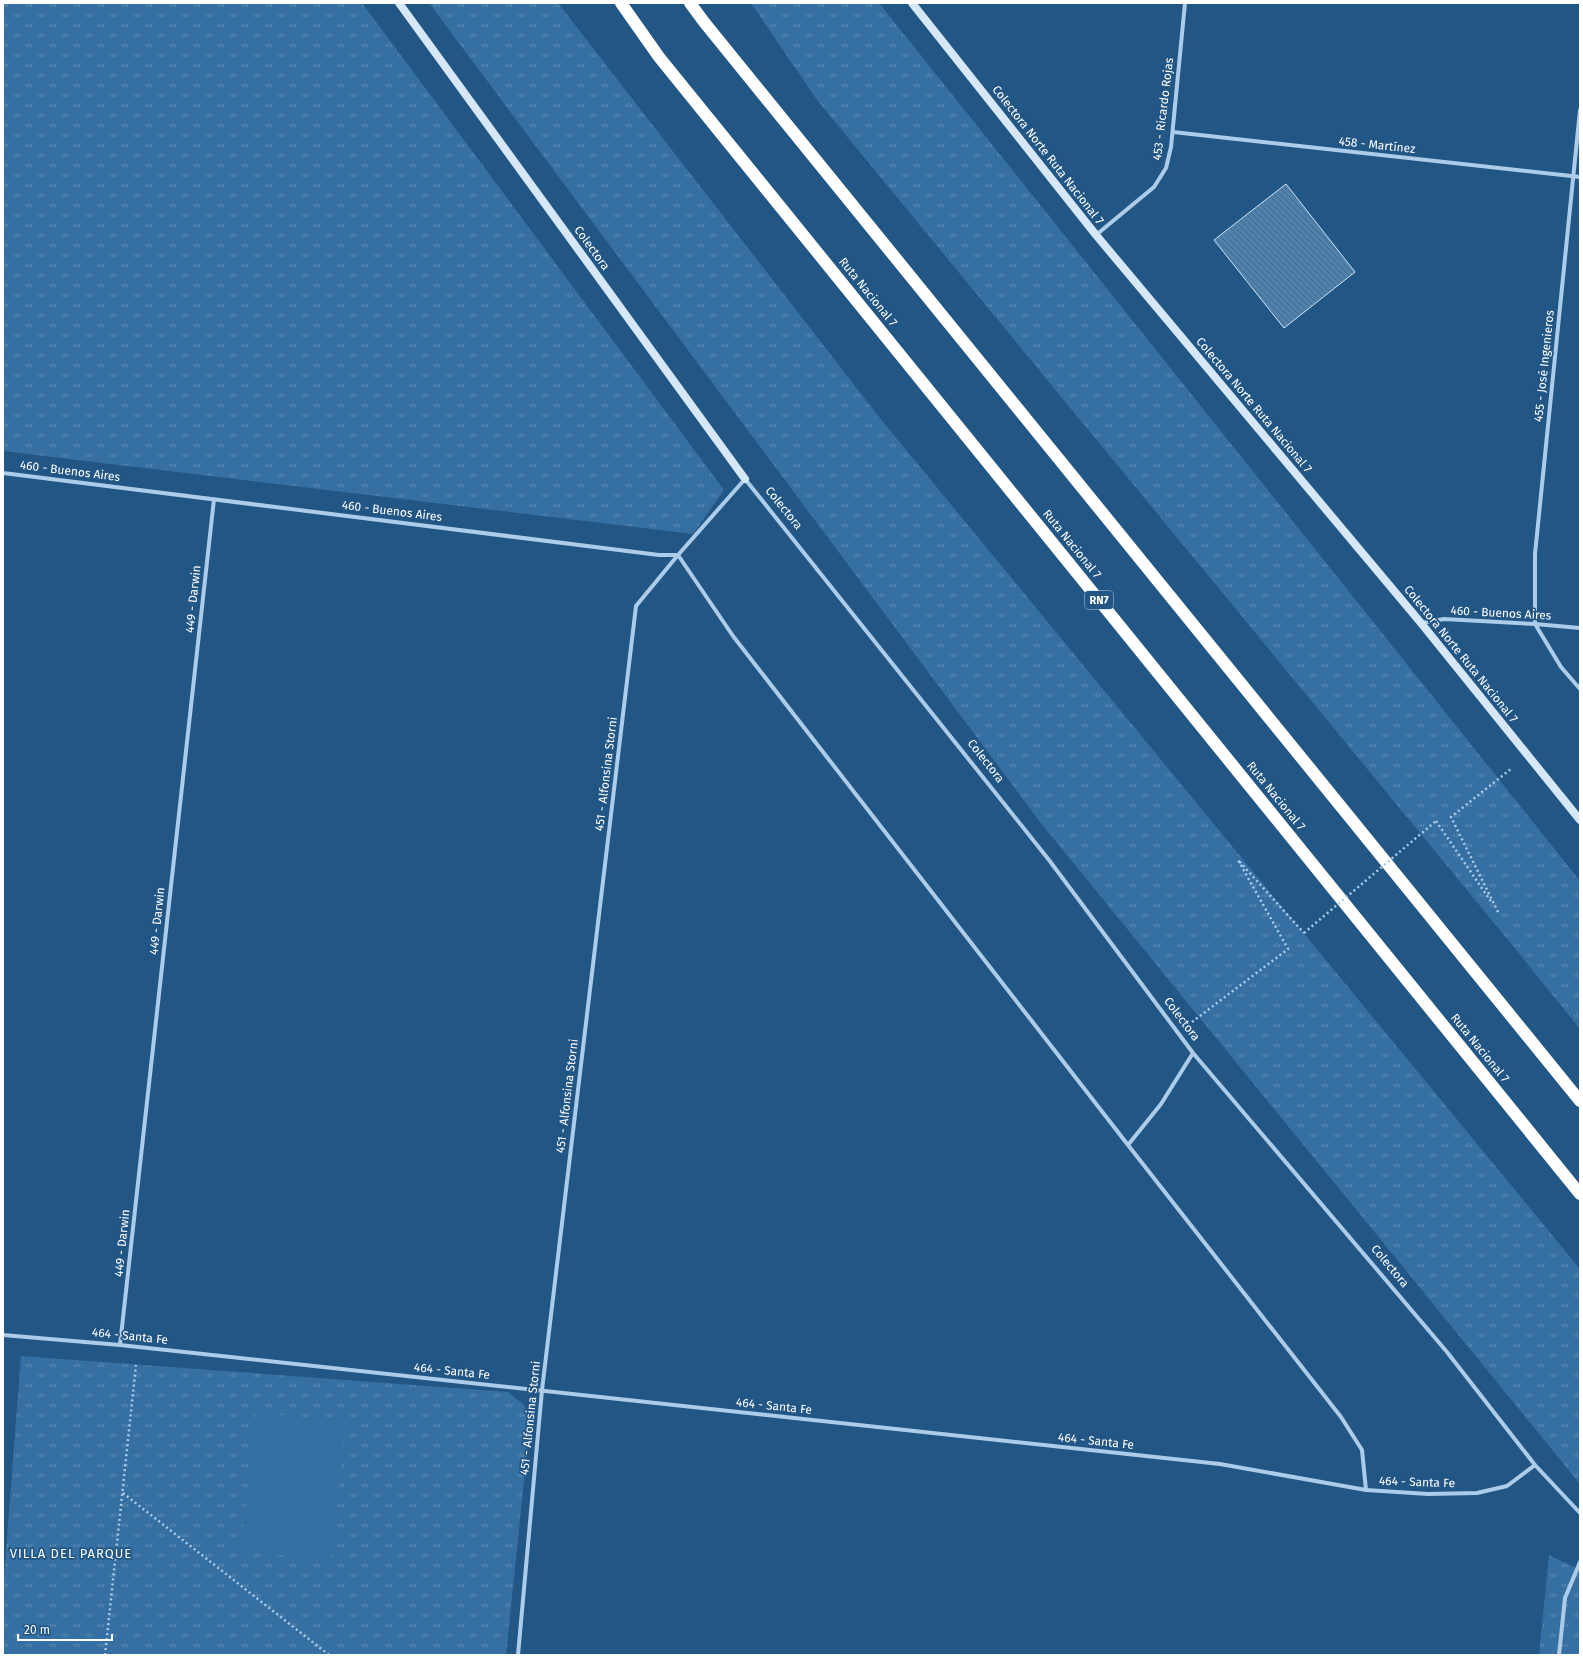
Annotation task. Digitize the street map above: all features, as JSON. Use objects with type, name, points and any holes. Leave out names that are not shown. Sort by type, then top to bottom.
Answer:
[{"type":"highway","name":"Ruta Nacional 7","points":[[621,3],[659,57],[1580,1194]]},
{"type":"highway","points":[[690,3],[744,72],[1580,1102]]},
{"type":"street","name":"Colectora","points":[[399,3],[745,479],[1049,860],[1193,1053],[1447,1352],[1535,1465],[1580,1513]]},
{"type":"street","name":"Colectora Norte Ruta Nacional 7","points":[[912,3],[1096,235],[1421,623],[1580,820]]},
{"type":"street","name":"453 - Ricardo Rojas","points":[[1096,235],[1154,187],[1166,168],[1173,132],[1185,3]]},
{"type":"street","name":"455 - José Ingenieros","points":[[1535,624],[1535,554],[1580,110]]},
{"type":"street","name":"458 - Martínez","points":[[1173,132],[1580,177]]},
{"type":"street","name":"460 - Buenos Aires","points":[[3,473],[659,555],[678,555]]},
{"type":"street","points":[[745,479],[678,555],[733,636],[1128,1146],[1341,1417],[1362,1450],[1366,1490]]},
{"type":"street","name":"449 - Darwin","points":[[120,1345],[214,499]]},
{"type":"street","name":"451 - Alfonsina Storni","points":[[518,1655],[542,1390],[636,606],[678,555]]},
{"type":"street","name":"460 - Buenos Aires","points":[[1421,623],[1444,619],[1580,628]]},
{"type":"street","points":[[1535,624],[1561,667],[1580,689]]},
{"type":"street","points":[[1128,1146],[1161,1104],[1193,1053]]},
{"type":"street","name":"464 - Santa Fe","points":[[3,1335],[120,1345],[1220,1464],[1366,1490],[1428,1494],[1477,1493],[1507,1486],[1535,1465]]},
{"type":"street","points":[[1559,1655],[1565,1598],[1580,1562]]},
{"type":"path","points":[[1193,1053],[1192,1022],[1288,949],[1238,860],[1304,933],[1436,821],[1498,912],[1451,818],[1528,755]]},
{"type":"path","points":[[106,1655],[138,1347]]},
{"type":"path","points":[[122,1493],[329,1655]]},
{"type":"green space","points":[[3,3],[362,3],[724,490],[693,534],[3,451]]},
{"type":"green space","points":[[429,3],[558,3],[879,417],[1580,1269],[1580,1484],[1040,822]]},
{"type":"green space","points":[[751,3],[879,3],[1580,881],[1580,1029],[817,100]]},
{"type":"green space","points":[[21,1356],[508,1392],[524,1405],[530,1422],[506,1655],[3,1655],[3,1590]]},
{"type":"green space","points":[[257,1412],[346,1423],[330,1561],[240,1550]]},
{"type":"green space","points":[[1549,1555],[1580,1570],[1580,1655],[1539,1655]]},
{"type":"building","points":[[1286,184],[1355,272],[1284,328],[1214,240]]},
{"type":"district","name":"VILLA DEL PARQUE","points":[[71,1553]]}]
